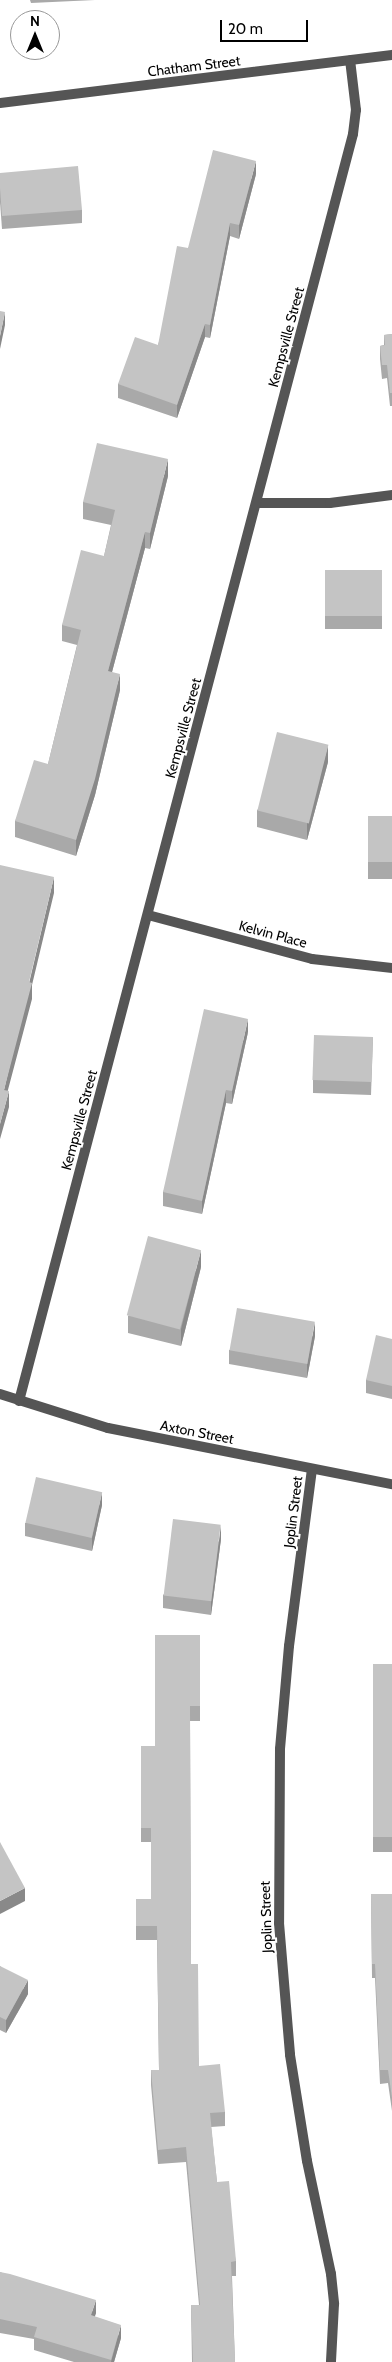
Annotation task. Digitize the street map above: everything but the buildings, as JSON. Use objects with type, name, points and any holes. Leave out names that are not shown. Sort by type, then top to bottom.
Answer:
[{"type":"street","name":"Chatham Street","points":[[0,104],[392,55]]},
{"type":"street","name":"Kempsville Street","points":[[19,1401],[257,503],[352,134],[356,110],[350,60]]},
{"type":"street","points":[[257,503],[330,503],[392,495]]},
{"type":"street","name":"Kelvin Place","points":[[148,914],[312,959],[392,968]]},
{"type":"street","name":"Axton Street","points":[[0,1394],[108,1428],[392,1484]]},
{"type":"street","name":"Joplin Street","points":[[312,1468],[289,1646],[280,1749],[280,1923],[290,2056],[307,2161],[330,2274],[334,2304],[331,2362]]}]
